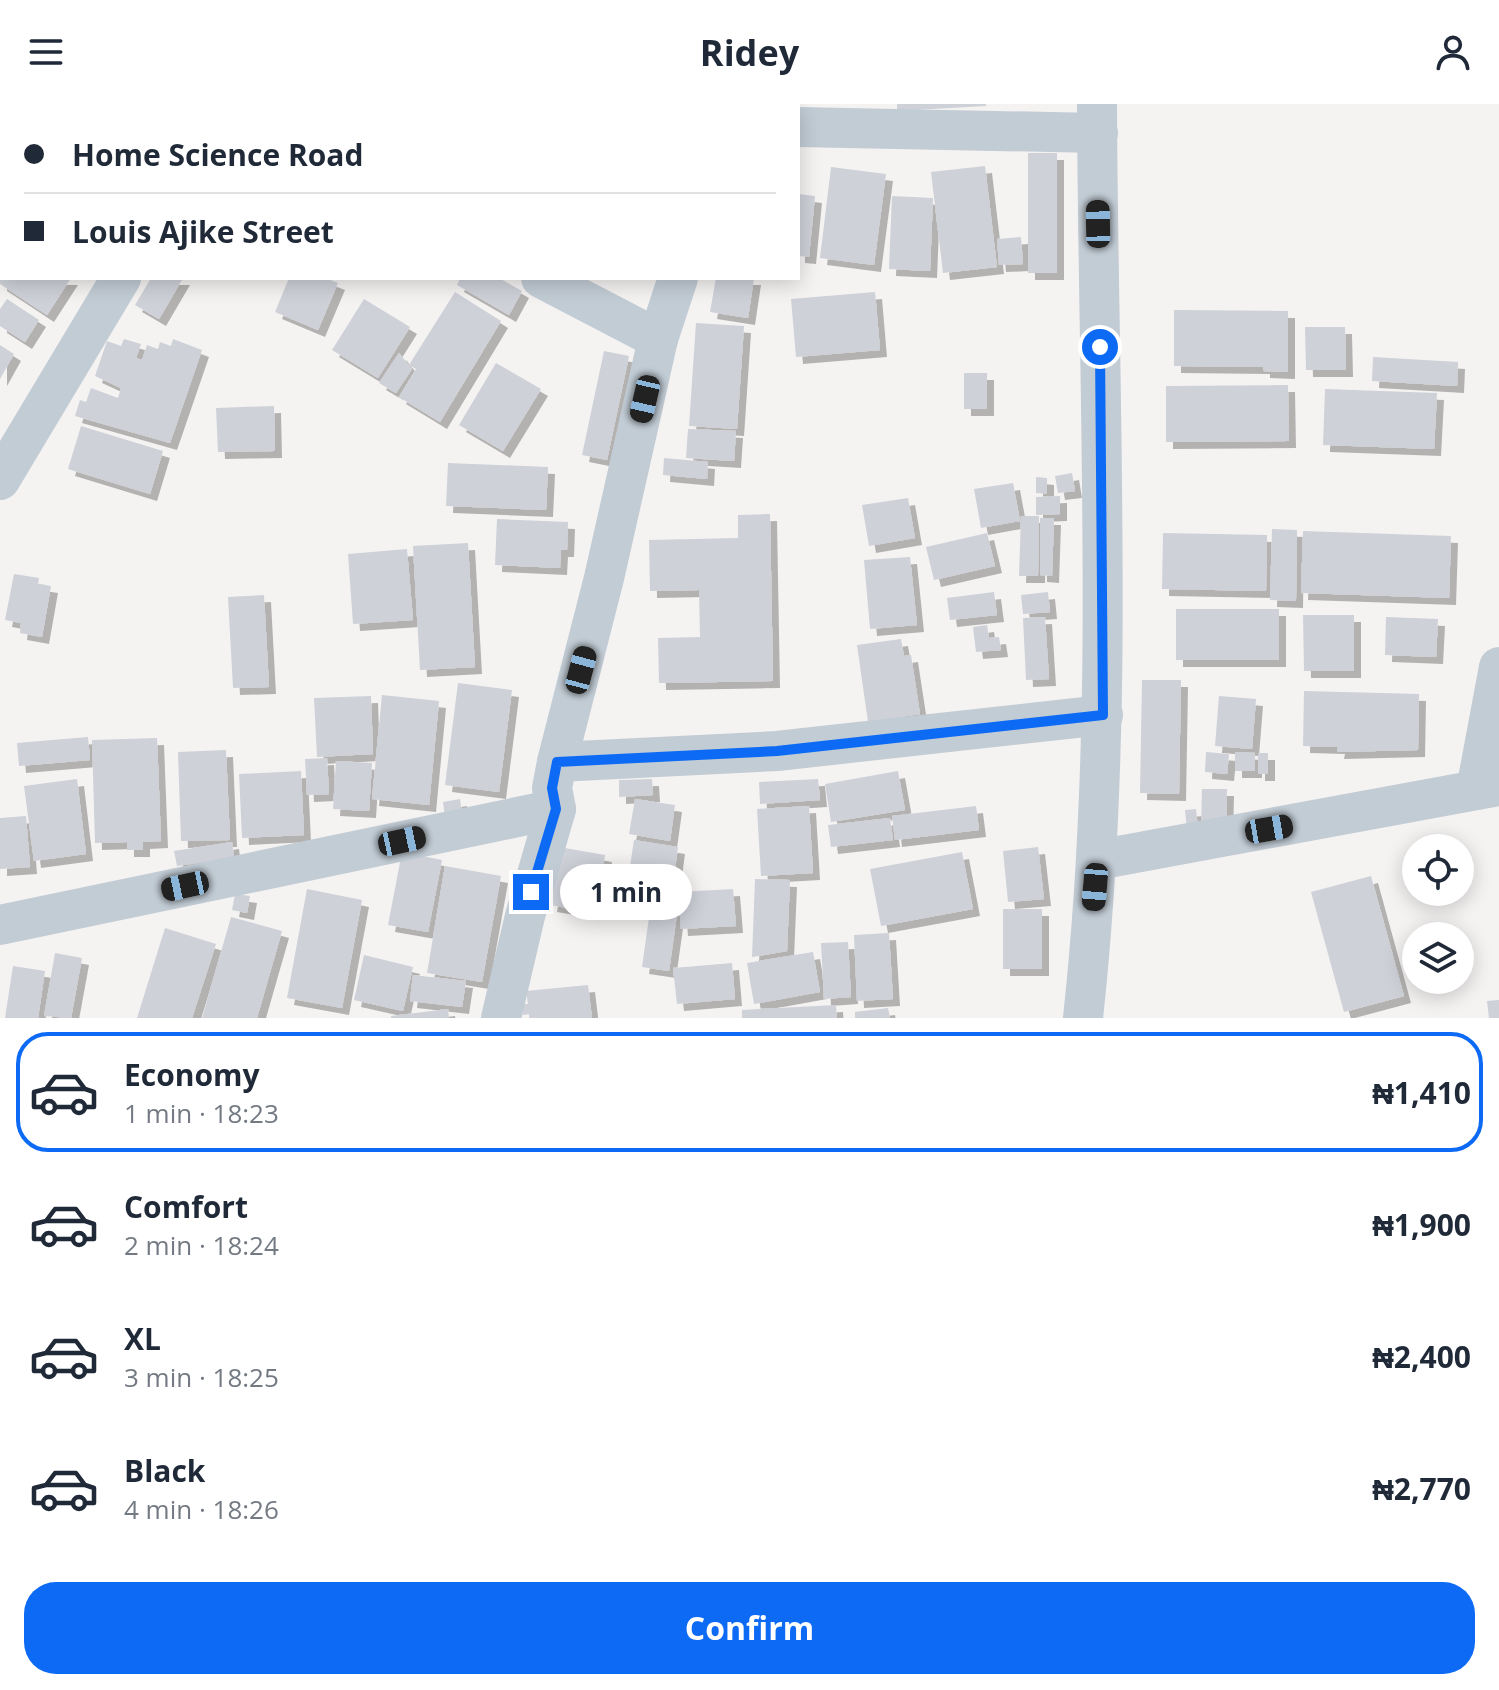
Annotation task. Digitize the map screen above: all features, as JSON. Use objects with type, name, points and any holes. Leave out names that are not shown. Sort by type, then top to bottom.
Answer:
[{"type":"street","points":[[800,127],[1098,118],[1103,715],[1097,860],[1083,1018]]},
{"type":"street","points":[[0,480],[120,280]]},
{"type":"street","points":[[545,280],[658,339]]},
{"type":"street","points":[[501,1018],[525,916],[556,809],[552,788],[557,762],[604,578],[658,339],[677,280]]},
{"type":"street","points":[[1097,860],[1488,788],[1499,667]]},
{"type":"street","points":[[557,762],[777,751],[1103,715]]},
{"type":"street","points":[[0,925],[556,809]]},
{"type":"building","points":[[897,104],[986,104],[986,106],[897,111]]},
{"type":"building","points":[[1028,153],[1057,153],[1057,273],[1028,273]]},
{"type":"building","points":[[985,166],[997,267],[943,273],[931,172]]},
{"type":"building","points":[[831,167],[886,174],[874,265],[820,258]]},
{"type":"building","points":[[800,194],[815,196],[809,257],[800,256]]},
{"type":"building","points":[[892,196],[933,198],[930,271],[889,269]]},
{"type":"building","points":[[1021,237],[1023,264],[999,265],[997,239]]},
{"type":"building","points":[[0,280],[70,280],[47,315],[0,284]]},
{"type":"building","points":[[150,280],[182,280],[159,319],[135,305]]},
{"type":"building","points":[[288,280],[330,280],[338,283],[318,330],[275,312]]},
{"type":"building","points":[[459,280],[503,280],[522,291],[509,315],[457,285]]},
{"type":"building","points":[[716,280],[754,280],[748,318],[710,312]]},
{"type":"building","points":[[455,292],[501,321],[440,422],[399,397],[416,369],[409,365]]},
{"type":"building","points":[[875,292],[880,350],[796,357],[791,299]]},
{"type":"building","points":[[7,299],[39,320],[25,342],[0,326],[0,309]]},
{"type":"building","points":[[364,299],[410,327],[378,378],[332,350]]},
{"type":"building","points":[[1174,310],[1288,311],[1288,372],[1263,371],[1263,367],[1174,366]]},
{"type":"building","points":[[696,323],[744,326],[737,429],[689,426]]},
{"type":"building","points":[[1305,327],[1345,327],[1346,370],[1306,370]]},
{"type":"building","points":[[124,339],[141,344],[136,358],[142,360],[147,345],[158,349],[160,342],[171,346],[173,339],[202,350],[170,443],[75,416],[80,400],[86,402],[91,388],[118,398],[121,388],[95,376],[107,341],[121,346]]},
{"type":"building","points":[[0,345],[14,354],[0,379]]},
{"type":"building","points":[[604,351],[629,356],[607,460],[582,455]]},
{"type":"building","points":[[399,353],[412,369],[396,393],[379,383]]},
{"type":"building","points":[[1373,357],[1458,362],[1457,386],[1372,381]]},
{"type":"building","points":[[496,363],[541,389],[503,451],[459,425]]},
{"type":"building","points":[[964,373],[987,373],[987,409],[964,409]]},
{"type":"building","points":[[1288,385],[1289,441],[1166,442],[1166,386]]},
{"type":"building","points":[[1325,389],[1437,393],[1434,449],[1323,445]]},
{"type":"building","points":[[274,406],[275,451],[218,452],[216,408]]},
{"type":"building","points":[[81,426],[163,451],[150,494],[68,469]]},
{"type":"building","points":[[688,429],[736,431],[734,461],[686,458]]},
{"type":"building","points":[[664,458],[708,462],[707,479],[663,475]]},
{"type":"building","points":[[448,463],[548,467],[546,510],[446,506]]},
{"type":"building","points":[[1072,473],[1075,491],[1058,493],[1055,476]]},
{"type":"building","points":[[1036,477],[1047,478],[1047,494],[1036,493]]},
{"type":"building","points":[[1013,483],[1020,521],[981,528],[974,489]]},
{"type":"building","points":[[1060,496],[1060,514],[1036,515],[1036,497]]},
{"type":"building","points":[[908,498],[915,538],[869,546],[862,505]]},
{"type":"building","points":[[770,514],[773,681],[659,683],[658,638],[700,637],[699,590],[650,591],[649,540],[738,538],[738,515]]},
{"type":"building","points":[[1021,516],[1039,516],[1038,576],[1019,576]]},
{"type":"building","points":[[1040,518],[1054,518],[1052,576],[1040,575]]},
{"type":"building","points":[[497,519],[568,522],[567,550],[561,550],[560,568],[495,565]]},
{"type":"building","points":[[1272,529],[1297,530],[1296,601],[1270,600]]},
{"type":"building","points":[[1303,531],[1451,536],[1449,598],[1301,593]]},
{"type":"building","points":[[987,533],[995,566],[934,580],[926,547]]},
{"type":"building","points":[[1163,533],[1267,535],[1266,591],[1162,589]]},
{"type":"building","points":[[468,543],[475,667],[420,670],[413,546]]},
{"type":"building","points":[[407,549],[413,620],[353,624],[348,554]]},
{"type":"building","points":[[910,557],[917,625],[870,629],[864,560]]},
{"type":"building","points":[[14,574],[39,578],[38,584],[51,586],[42,637],[20,633],[21,623],[5,620]]},
{"type":"building","points":[[994,592],[997,615],[950,620],[947,598]]},
{"type":"building","points":[[1048,592],[1050,612],[1023,614],[1021,595]]},
{"type":"building","points":[[264,595],[269,687],[233,688],[228,597]]},
{"type":"building","points":[[1176,609],[1279,609],[1279,660],[1176,660]]},
{"type":"building","points":[[1303,615],[1354,615],[1354,671],[1304,671]]},
{"type":"building","points":[[1045,617],[1049,679],[1026,680],[1023,618]]},
{"type":"building","points":[[1386,617],[1438,619],[1436,657],[1385,655]]},
{"type":"building","points":[[987,625],[989,638],[999,637],[1001,650],[976,652],[973,627]]},
{"type":"building","points":[[901,639],[904,656],[911,655],[920,714],[868,722],[857,645]]},
{"type":"building","points":[[1142,680],[1181,680],[1179,794],[1140,793]]},
{"type":"building","points":[[458,683],[512,690],[499,792],[445,785]]},
{"type":"building","points":[[1304,691],[1419,694],[1418,750],[1337,752],[1338,747],[1303,746]]},
{"type":"building","points":[[382,695],[439,701],[429,805],[372,799]]},
{"type":"building","points":[[371,696],[373,754],[317,757],[314,698]]},
{"type":"building","points":[[1219,696],[1256,699],[1252,749],[1215,746]]},
{"type":"building","points":[[88,737],[90,760],[19,766],[17,743]]},
{"type":"building","points":[[157,738],[161,841],[143,842],[143,850],[127,850],[127,842],[95,843],[92,740]]},
{"type":"building","points":[[226,750],[230,840],[181,841],[178,752]]},
{"type":"building","points":[[1206,752],[1229,754],[1227,774],[1205,772]]},
{"type":"building","points":[[1235,752],[1255,753],[1255,771],[1235,771]]},
{"type":"building","points":[[1258,753],[1268,753],[1268,774],[1258,774]]},
{"type":"building","points":[[327,758],[329,794],[307,795],[305,759]]},
{"type":"building","points":[[336,761],[372,763],[369,811],[333,809]]},
{"type":"building","points":[[301,771],[304,835],[242,838],[239,774]]},
{"type":"building","points":[[898,771],[905,810],[831,822],[825,784]]},
{"type":"building","points":[[77,779],[86,854],[34,861],[24,786]]},
{"type":"building","points":[[652,779],[653,795],[619,797],[619,780]]},
{"type":"building","points":[[818,779],[820,800],[760,804],[759,782]]},
{"type":"building","points":[[1202,789],[1227,789],[1226,829],[1201,829]]},
{"type":"building","points":[[460,799],[462,814],[445,817],[443,802]]},
{"type":"building","points":[[635,799],[675,805],[670,841],[629,834]]},
{"type":"building","points":[[809,806],[813,873],[761,876],[757,809]]},
{"type":"building","points":[[976,806],[979,830],[895,840],[892,816]]},
{"type":"building","points":[[1196,809],[1198,830],[1187,831],[1185,810]]},
{"type":"building","points":[[26,816],[30,867],[0,869],[0,818]]},
{"type":"building","points":[[890,818],[893,840],[831,847],[828,825]]},
{"type":"building","points":[[634,840],[678,847],[671,899],[626,893]]},
{"type":"building","points":[[232,842],[234,858],[177,866],[174,851]]},
{"type":"building","points":[[559,847],[605,855],[596,913],[550,905]]},
{"type":"building","points":[[1038,847],[1044,899],[1008,902],[1003,851]]},
{"type":"building","points":[[402,852],[442,860],[428,932],[388,925]]},
{"type":"building","points":[[962,852],[973,909],[881,926],[870,869]]},
{"type":"building","points":[[445,866],[501,876],[482,982],[427,973]]},
{"type":"building","points":[[1371,876],[1404,996],[1344,1012],[1311,892]]},
{"type":"building","points":[[755,879],[790,880],[787,951],[752,957]]},
{"type":"building","points":[[307,889],[362,900],[342,1008],[287,998]]},
{"type":"building","points":[[733,889],[736,926],[681,929],[678,892]]},
{"type":"building","points":[[235,894],[250,896],[247,913],[232,910]]},
{"type":"building","points":[[651,903],[678,907],[669,971],[642,967]]},
{"type":"building","points":[[1003,909],[1042,909],[1042,969],[1003,969]]},
{"type":"building","points":[[231,917],[282,931],[257,1018],[202,1018]]},
{"type":"building","points":[[165,928],[216,944],[192,1018],[137,1018]]},
{"type":"building","points":[[889,933],[893,999],[857,1001],[854,935]]},
{"type":"building","points":[[848,942],[851,997],[824,999],[821,943]]},
{"type":"building","points":[[813,952],[820,992],[754,1004],[747,963]]},
{"type":"building","points":[[55,953],[82,958],[71,1018],[44,1016]]},
{"type":"building","points":[[364,955],[413,967],[403,1011],[354,1000]]},
{"type":"building","points":[[732,963],[735,999],[677,1004],[673,968]]},
{"type":"building","points":[[13,966],[45,971],[38,1018],[5,1018]]},
{"type":"building","points":[[413,975],[466,981],[462,1007],[410,1001]]},
{"type":"building","points":[[588,985],[592,1018],[530,1018],[530,1014],[523,1015],[522,1004],[528,1004],[526,991]]},
{"type":"building","points":[[1499,1000],[1499,1018],[1489,1018],[1487,1001]]},
{"type":"building","points":[[836,1005],[837,1018],[742,1018],[742,1010]]},
{"type":"building","points":[[888,1008],[890,1018],[855,1018],[855,1012]]},
{"type":"building","points":[[448,1009],[449,1018],[391,1018],[391,1016]]},
{"type":"route","points":[[531,892],[556,809],[552,788],[557,762],[777,751],[1103,715],[1100,347]]}]
